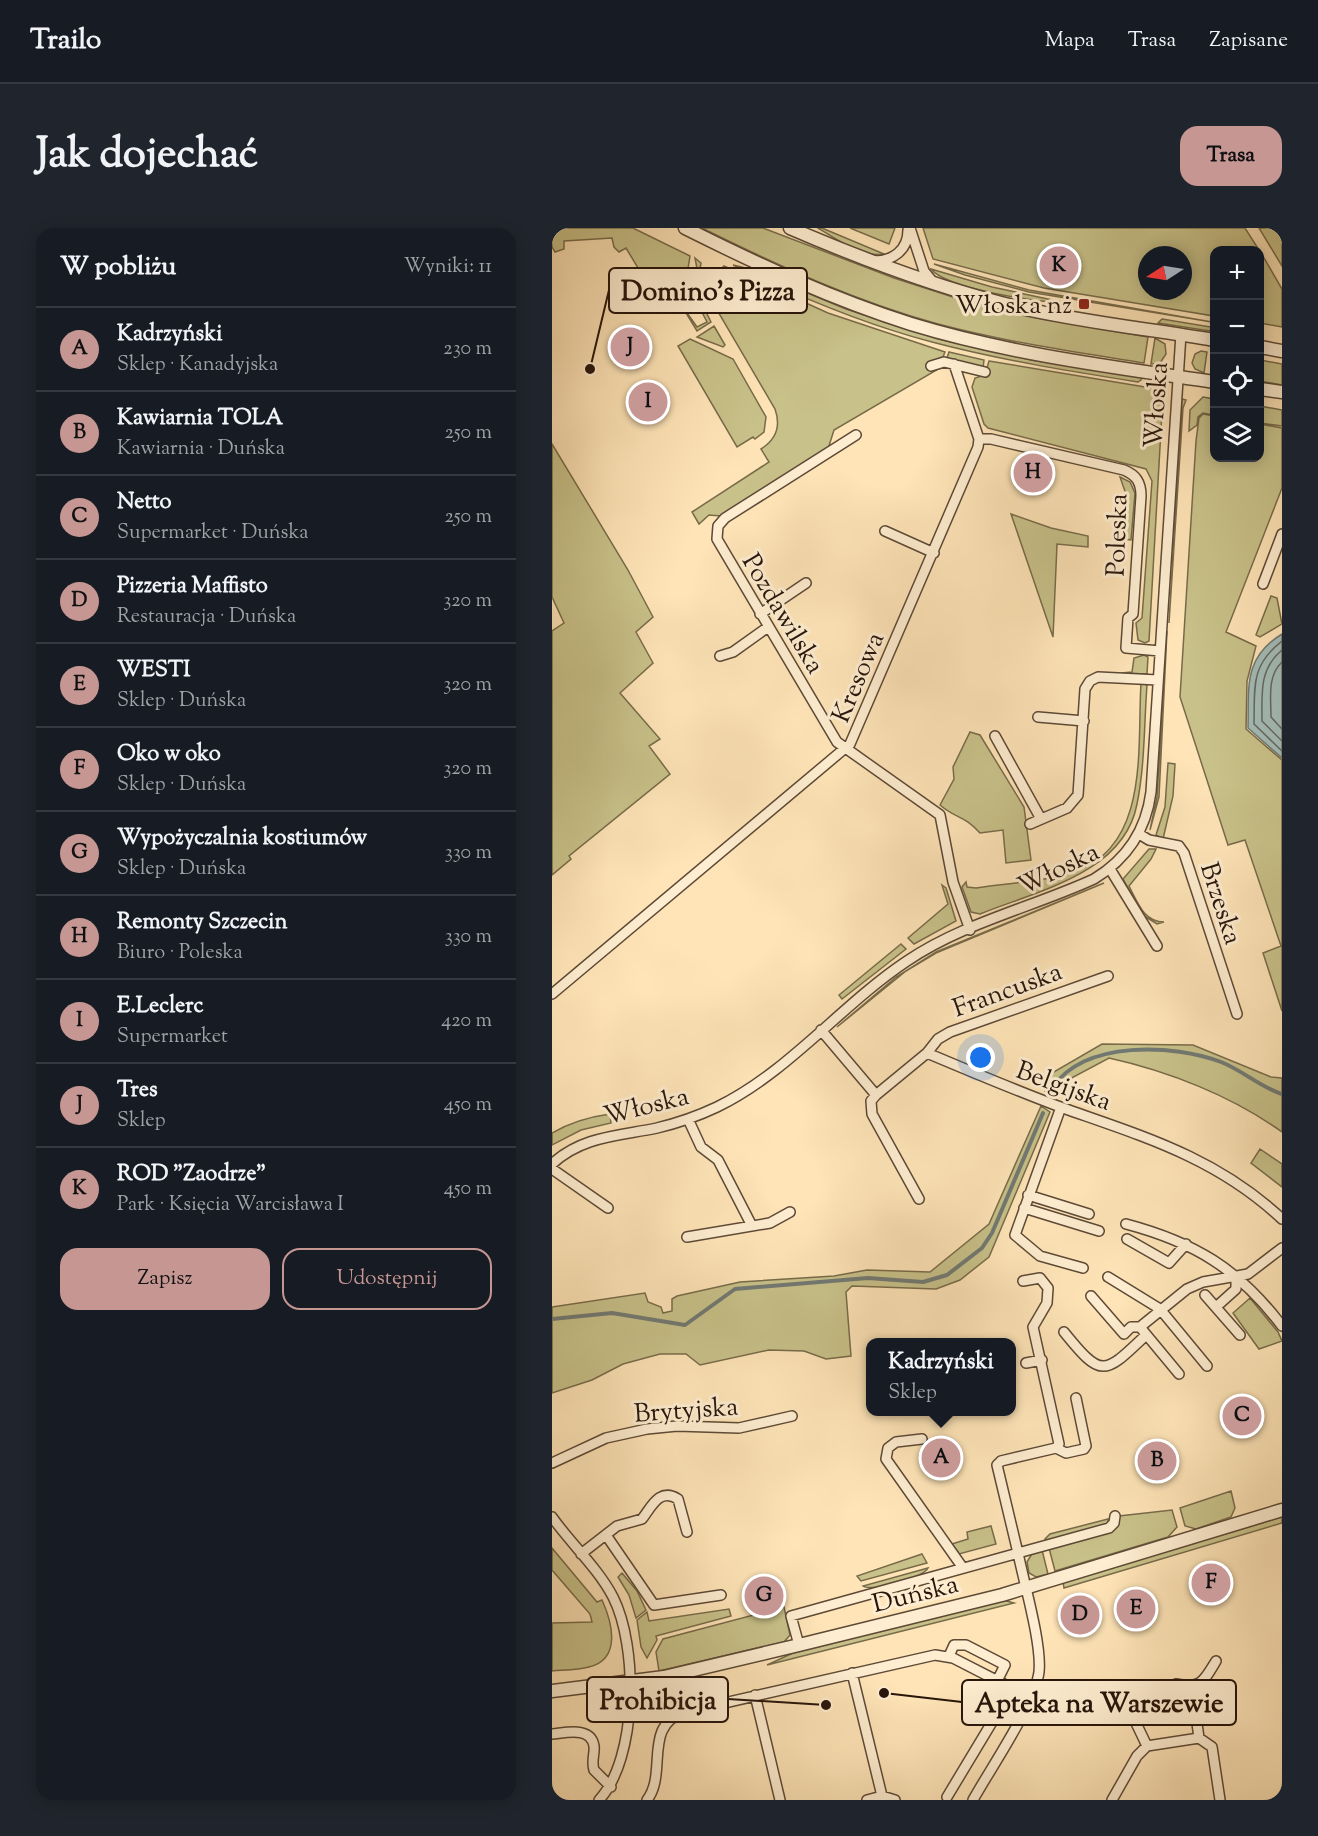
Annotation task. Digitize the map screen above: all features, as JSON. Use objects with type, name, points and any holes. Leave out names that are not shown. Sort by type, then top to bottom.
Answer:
[{"type":"street","points":[[685,228],[784,276],[912,324],[1015,350],[1210,381]]},
{"type":"street","points":[[790,228],[934,284],[1052,314],[1210,339]]},
{"type":"street","points":[[870,261],[886,260],[900,252],[908,239],[909,228]]},
{"type":"street","points":[[909,228],[924,271],[934,284]]},
{"type":"street","name":"Włoska","points":[[552,1167],[572,1149],[593,1140],[688,1119],[716,1107],[752,1086],[905,962],[970,930],[1085,883],[1110,869],[1125,854],[1139,834],[1149,802],[1181,334]]},
{"type":"street","points":[[1264,348],[1282,351]]},
{"type":"street","points":[[931,366],[944,362],[984,372]]},
{"type":"street","points":[[954,364],[979,439]]},
{"type":"street","points":[[1264,390],[1282,392]]},
{"type":"street","name":"Pozdawilska","points":[[856,435],[720,524],[717,532],[718,544],[832,735],[845,749],[940,815],[952,882],[970,930]]},
{"type":"street","name":"Kresowa","points":[[552,994],[845,749],[856,736],[978,449],[979,439]]},
{"type":"street","name":"Poleska","points":[[979,439],[991,439],[1124,470],[1137,479],[1142,496],[1133,614],[1128,618],[1126,648],[1160,651]]},
{"type":"street","points":[[885,531],[934,553]]},
{"type":"street","points":[[1263,585],[1282,534]]},
{"type":"street","points":[[760,614],[806,583]]},
{"type":"street","points":[[720,656],[733,652],[768,627]]},
{"type":"street","points":[[1030,824],[1067,808],[1078,795],[1085,689],[1092,679],[1158,680]]},
{"type":"street","points":[[1038,717],[1084,721]]},
{"type":"street","points":[[995,736],[1041,819]]},
{"type":"street","name":"Brzeska","points":[[1139,834],[1163,844],[1179,846],[1184,853],[1237,1014]]},
{"type":"street","points":[[1110,869],[1151,932],[1157,946]]},
{"type":"street","name":"Francuska","points":[[927,1053],[938,1039],[950,1032],[1108,976]]},
{"type":"street","points":[[821,1030],[876,1095]]},
{"type":"street","points":[[919,1198],[872,1114],[871,1101],[927,1053]]},
{"type":"street","name":"Belgijska","points":[[927,1053],[1061,1107],[1146,1136],[1198,1159],[1241,1186],[1282,1219]]},
{"type":"street","points":[[1061,1107],[1015,1235],[1040,1256],[1083,1268]]},
{"type":"street","points":[[688,1119],[701,1147],[718,1160],[752,1226]]},
{"type":"street","points":[[552,1167],[608,1208]]},
{"type":"street","points":[[1029,1195],[1089,1214]]},
{"type":"street","points":[[1024,1209],[1099,1231]]},
{"type":"street","points":[[687,1238],[770,1223],[790,1212]]},
{"type":"street","points":[[1126,1224],[1186,1244],[1212,1258],[1257,1295],[1282,1326]]},
{"type":"street","points":[[1127,1239],[1169,1263],[1186,1244]]},
{"type":"street","points":[[1064,1332],[1089,1363],[1100,1367],[1117,1361],[1160,1309],[1197,1284],[1257,1269],[1282,1248]]},
{"type":"street","points":[[1216,1307],[1236,1289],[1236,1276]]},
{"type":"street","points":[[1108,1277],[1160,1309],[1207,1366]]},
{"type":"street","points":[[1023,1281],[1040,1278],[1048,1288],[1047,1303],[1033,1327],[1059,1444],[1056,1448]]},
{"type":"street","points":[[1205,1295],[1240,1335]]},
{"type":"street","points":[[1091,1296],[1124,1334],[1131,1327],[1143,1331],[1179,1374]]},
{"type":"street","points":[[1026,1364],[1042,1360]]},
{"type":"street","points":[[973,1800],[1031,1698],[1039,1667],[1018,1553],[998,1478],[997,1465],[1001,1461],[1056,1448],[1066,1454],[1083,1449],[1086,1446],[1077,1398]]},
{"type":"street","name":"Brytyjska","points":[[552,1464],[606,1438],[647,1429],[677,1426],[739,1428],[792,1416]]},
{"type":"street","points":[[922,1439],[892,1444],[888,1448],[886,1459],[963,1568]]},
{"type":"street","points":[[581,1554],[623,1524],[642,1520],[652,1502],[669,1496],[680,1502],[687,1532]]},
{"type":"street","name":"Duńska","points":[[552,1691],[629,1683],[799,1646],[1025,1588],[1282,1510]]},
{"type":"street","points":[[799,1646],[791,1616],[1109,1528],[1114,1523],[1115,1515]]},
{"type":"street","points":[[552,1517],[612,1595],[620,1613],[626,1639],[629,1719],[625,1752],[611,1787],[599,1800]]},
{"type":"street","points":[[606,1535],[654,1605],[721,1595]]},
{"type":"street","points":[[949,1656],[954,1645],[962,1644],[1005,1665],[997,1682]]},
{"type":"street","points":[[647,1800],[654,1788],[660,1734],[672,1718],[685,1712],[926,1656],[949,1656],[1031,1698]]},
{"type":"street","points":[[1176,1684],[1192,1687],[1205,1680],[1216,1661]]},
{"type":"street","points":[[852,1673],[882,1796]]},
{"type":"street","points":[[1192,1687],[1199,1738]]},
{"type":"street","points":[[948,1797],[1012,1689]]},
{"type":"street","points":[[755,1695],[780,1800]]},
{"type":"street","points":[[1136,1723],[1147,1746]]},
{"type":"street","points":[[552,1734],[580,1732],[590,1737],[594,1744],[594,1770],[611,1787]]},
{"type":"street","points":[[1112,1800],[1137,1756],[1147,1746],[1152,1743],[1199,1738],[1210,1743],[1215,1753],[1220,1800]]},
{"type":"street","points":[[867,1800],[882,1796],[895,1800]]},
{"type":"shaded area","points":[[552,228],[633,228],[690,256],[684,284],[673,296],[661,280],[652,287],[656,294],[648,299],[653,293],[626,248],[619,252],[614,247],[612,238],[564,241],[564,249],[555,252],[552,247]]},
{"type":"shaded area","points":[[702,228],[763,228],[894,278],[956,298],[1037,318],[1148,337],[1144,363],[989,336],[907,315],[818,282]]},
{"type":"shaded area","points":[[818,228],[822,228],[884,254],[858,250]]},
{"type":"shaded area","points":[[850,228],[895,228],[889,244]]},
{"type":"shaded area","points":[[923,228],[1245,228],[1256,246],[1210,246],[1210,315],[1044,288],[933,259]]},
{"type":"shaded area","points":[[1259,228],[1282,228],[1282,266]]},
{"type":"shaded area","points":[[695,258],[701,263],[696,292],[711,322],[697,331],[680,303],[697,327],[707,322],[693,295],[698,274]]},
{"type":"shaded area","points":[[1264,258],[1282,289],[1282,327],[1264,324]]},
{"type":"shaded area","points":[[934,264],[1029,290],[1210,322],[1029,292]]},
{"type":"shaded area","points":[[733,265],[750,269],[846,309],[939,339],[1031,360],[1142,377],[1138,382],[1086,374],[1009,360],[932,342],[881,327],[831,308]]},
{"type":"shaded area","points":[[724,266],[828,313],[945,352],[943,357],[931,362],[940,368],[834,430],[828,449],[721,516],[709,515],[699,524],[692,512],[769,462],[761,449],[771,441],[778,421],[775,409],[710,298],[710,280]]},
{"type":"shaded area","points":[[931,269],[992,287],[1062,302],[1033,300],[972,288],[940,276]]},
{"type":"shaded area","points":[[1162,319],[1210,327],[1210,331],[1158,323]]},
{"type":"shaded area","points":[[714,326],[725,345],[723,347],[697,337]]},
{"type":"shaded area","points":[[1155,338],[1165,344],[1166,354],[1160,363],[1151,364]]},
{"type":"shaded area","points":[[690,339],[733,359],[766,417],[764,432],[755,439],[753,437],[737,447],[678,346]]},
{"type":"shaded area","points":[[1201,351],[1207,352],[1204,373],[1195,369],[1192,363],[1195,354]]},
{"type":"shaded area","points":[[949,352],[984,360],[983,368],[947,358]]},
{"type":"shaded area","points":[[989,361],[1157,389],[1163,394],[1149,641],[1145,643],[1138,640],[1136,623],[1142,618],[1152,481],[1146,469],[988,428],[984,424],[972,387],[975,378],[985,375]]},
{"type":"shaded area","points":[[1264,361],[1282,364],[1282,385],[1264,382]]},
{"type":"shaded area","points":[[1203,397],[1210,398],[1210,414],[1203,413],[1198,417],[1197,425],[1189,431],[1190,410]]},
{"type":"shaded area","points":[[1182,399],[1186,400],[1183,408],[1169,623]]},
{"type":"shaded area","points":[[1264,407],[1282,410],[1282,426],[1264,424]]},
{"type":"shaded area","points":[[1203,414],[1210,415],[1210,462],[1264,462],[1264,425],[1282,428],[1282,488],[1226,632],[1256,646],[1247,681],[1246,729],[1282,760],[1282,1011],[1263,953],[1281,946],[1245,840],[1228,845],[1180,697],[1199,418]]},
{"type":"shaded area","points":[[552,444],[628,570],[653,617],[636,632],[653,663],[620,693],[660,739],[649,746],[670,774],[569,856],[571,859],[552,875],[552,631],[564,623],[552,597]]},
{"type":"shaded area","points":[[1120,477],[1130,482],[1135,493],[1131,540],[1123,539],[1127,497]]},
{"type":"shaded area","points":[[1011,514],[1051,528],[1088,536],[1088,547],[1057,544],[1053,637]]},
{"type":"shaded area","points":[[1271,596],[1277,598],[1282,624],[1260,637],[1256,635]]},
{"type":"shaded area","points":[[1167,631],[1159,797],[1150,830],[1157,797]]},
{"type":"shaded area","points":[[1144,655],[1148,657],[1147,674],[1121,673],[1132,672],[1134,658]]},
{"type":"shaded area","points":[[1141,683],[1147,685],[1140,789],[1129,828],[1115,847],[1096,864],[1051,888],[980,914],[971,912],[962,887],[966,882],[967,887],[976,888],[1064,875],[1100,858],[1117,840],[1128,817],[1135,791]]},
{"type":"shaded area","points":[[970,732],[980,735],[1024,807],[1031,860],[1006,863],[1003,830],[980,833],[969,823],[940,805],[954,779],[953,767]]},
{"type":"shaded area","points":[[1168,763],[1175,764],[1173,796],[1163,839],[1156,835],[1165,807]]},
{"type":"shaded area","points":[[1149,849],[1156,849],[1151,859],[1129,886],[1147,915],[1151,919],[1164,922],[1157,924],[1144,916],[1123,879]]},
{"type":"shaded area","points":[[1104,883],[936,953],[906,971],[837,1027],[896,977],[936,952]]},
{"type":"shaded area","points":[[942,885],[946,888],[956,921],[914,944],[908,938],[948,904]]},
{"type":"shaded area","points":[[901,944],[906,949],[842,999],[839,995]]},
{"type":"shaded area","points":[[1102,1044],[1193,1045],[1271,1077],[1282,1078],[1282,1132],[1242,1107],[1199,1086],[1154,1070],[1109,1058],[1062,1083],[1056,1096],[1045,1091],[1052,1073]]},
{"type":"shaded area","points":[[1041,1106],[1050,1112],[989,1257],[960,1280],[936,1289],[852,1286],[846,1292],[851,1356],[826,1359],[804,1351],[769,1350],[700,1365],[686,1354],[660,1354],[623,1364],[592,1380],[552,1393],[552,1307],[645,1293],[648,1302],[661,1307],[663,1313],[672,1311],[672,1299],[677,1296],[740,1282],[834,1276],[867,1270],[930,1272],[989,1224]]},
{"type":"shaded area","points":[[610,1114],[611,1123],[581,1130],[552,1145],[552,1133],[559,1129]]},
{"type":"shaded area","points":[[1260,1149],[1282,1164],[1282,1187],[1251,1163]]},
{"type":"shaded area","points":[[1250,1298],[1278,1332],[1282,1341],[1259,1349],[1233,1313]]},
{"type":"shaded area","points":[[1231,1491],[1235,1508],[1231,1517],[1196,1529],[1185,1526],[1180,1508]]},
{"type":"shaded area","points":[[1172,1510],[1177,1527],[1168,1537],[1055,1571],[1049,1548],[1113,1530],[1119,1516]]},
{"type":"shaded area","points":[[1282,1517],[1282,1523],[1064,1588],[1063,1582]]},
{"type":"shaded area","points":[[1108,1519],[1108,1524],[1046,1541],[1045,1539],[1050,1534]]},
{"type":"shaded area","points":[[991,1526],[996,1544],[959,1554],[952,1544],[968,1539],[967,1532]]},
{"type":"shaded area","points":[[552,1548],[597,1602],[602,1600],[609,1619],[612,1639],[610,1648],[599,1663],[589,1667],[552,1671],[552,1623],[592,1622],[590,1614],[552,1570]]},
{"type":"shaded area","points":[[1042,1550],[1048,1574],[1036,1577],[1029,1573],[1027,1562],[1033,1552]]},
{"type":"shaded area","points":[[922,1554],[927,1563],[861,1581],[857,1576]]},
{"type":"shaded area","points":[[928,1568],[917,1576],[897,1583],[876,1587],[863,1586]]},
{"type":"shaded area","points":[[622,1573],[637,1591],[646,1610],[636,1618],[629,1595],[618,1577]]},
{"type":"shaded area","points":[[1003,1600],[1014,1603],[767,1665],[793,1653]]},
{"type":"shaded area","points":[[784,1607],[790,1635],[784,1642],[659,1671],[656,1652],[663,1639]]},
{"type":"shaded area","points":[[729,1609],[731,1616],[656,1636],[657,1640],[647,1658],[641,1647],[637,1620],[647,1612],[649,1621]]},
{"type":"water","points":[[1282,634],[1282,758],[1248,728],[1249,687],[1254,663],[1269,643]]},
{"type":"waterway","points":[[1053,1087],[1067,1072],[1086,1061],[1131,1050],[1156,1050],[1202,1056],[1221,1062],[1282,1094]]},
{"type":"waterway","points":[[552,1319],[612,1313],[685,1325],[735,1289],[868,1278],[923,1282],[947,1275],[982,1248],[992,1233],[1043,1113]]},
{"type":"place","name":"ROD \"Zaodrze\"","points":[[1059,266]]},
{"type":"place","name":"Włoska nż","points":[[1084,304]]},
{"type":"place","name":"Tres","points":[[630,347]]},
{"type":"place","name":"Domino's Pizza","points":[[590,369]]},
{"type":"place","name":"E.Leclerc","points":[[648,402]]},
{"type":"place","name":"Remonty Szczecin","points":[[1033,473]]},
{"type":"place","name":"Netto","points":[[1242,1416]]},
{"type":"place","name":"Kadrzyński","points":[[941,1458]]},
{"type":"place","name":"Kawiarnia TOLA","points":[[1157,1461]]},
{"type":"place","name":"Oko w oko","points":[[1211,1583]]},
{"type":"place","name":"Wypożyczalnia kostiumów","points":[[764,1596]]},
{"type":"place","name":"WESTI","points":[[1136,1609]]},
{"type":"place","name":"Pizzeria Maffisto","points":[[1080,1615]]},
{"type":"place","name":"Apteka na Warszewie","points":[[884,1693]]},
{"type":"place","name":"Prohibicja","points":[[826,1705]]}]
